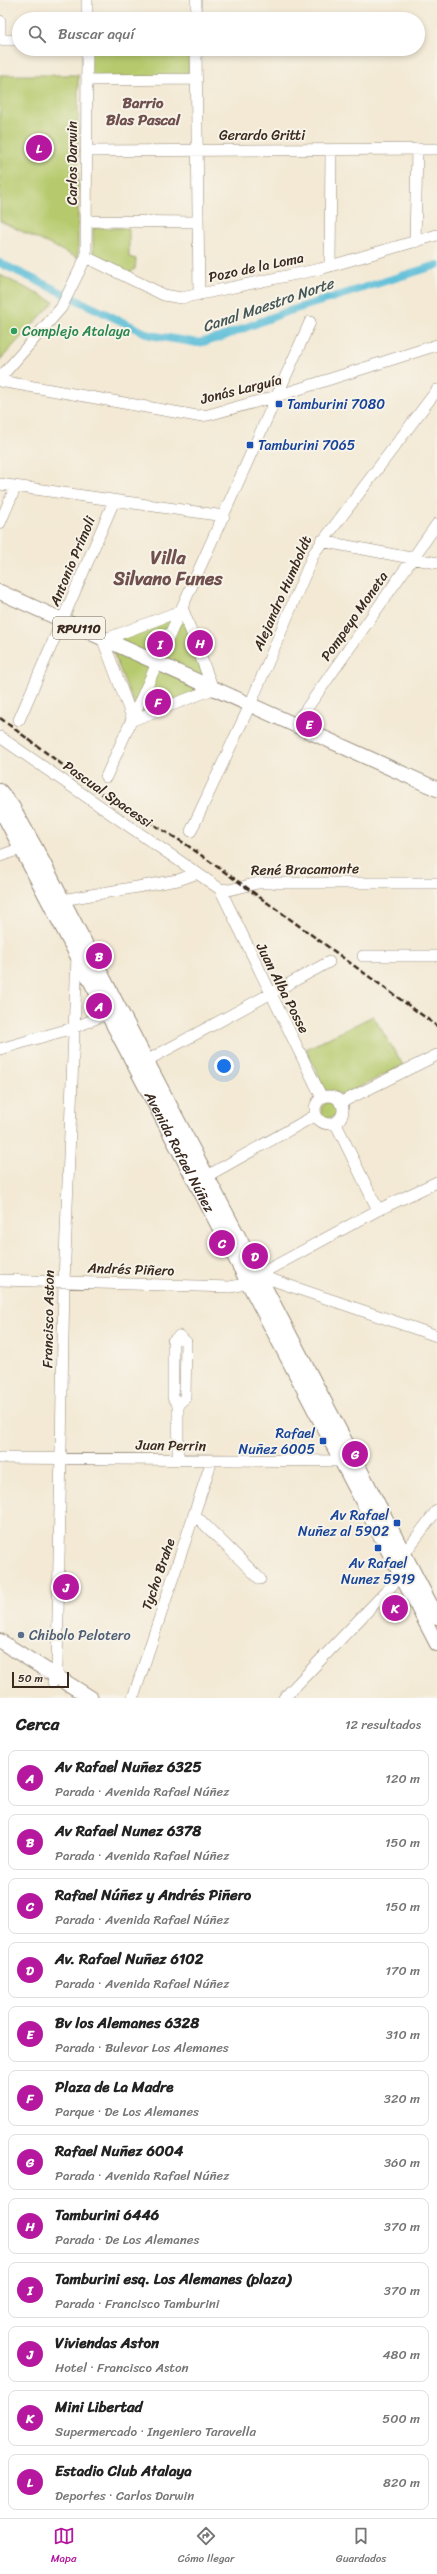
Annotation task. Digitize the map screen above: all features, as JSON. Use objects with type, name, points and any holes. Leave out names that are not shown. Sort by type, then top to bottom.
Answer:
[{"type":"main road","name":"RPU110","points":[[0,592],[158,665],[437,789]]},
{"type":"main road","name":"Avenida Rafael Núñez","points":[[0,791],[16,812],[207,1176],[253,1278],[342,1462],[437,1644]]},
{"type":"main road","name":"Avenida Rafael Núñez","points":[[0,808],[234,1255],[253,1278]]},
{"type":"main road","points":[[100,999],[107,1007],[134,1057],[139,1061],[146,1061]]},
{"type":"main road","points":[[253,1278],[266,1301],[272,1302],[437,1617]]},
{"type":"main road","points":[[0,1641],[54,1678],[77,1698]]},
{"type":"main road","points":[[0,1650],[91,1698]]},
{"type":"street","points":[[87,0],[87,12]]},
{"type":"street","points":[[196,0],[196,12]]},
{"type":"street","points":[[0,21],[0,40],[12,40]]},
{"type":"street","name":"Carlos Darwin","points":[[0,378],[65,300],[79,276],[86,257],[88,221],[87,56]]},
{"type":"street","points":[[196,56],[198,295]]},
{"type":"street","points":[[87,80],[197,80]]},
{"type":"street","points":[[415,242],[417,149]]},
{"type":"street","name":"Gerardo Gritti","points":[[87,151],[437,149]]},
{"type":"street","points":[[330,266],[331,150]]},
{"type":"street","points":[[88,221],[198,222]]},
{"type":"street","name":"Pozo de la Loma","points":[[86,257],[164,295],[181,298],[330,266],[437,235]]},
{"type":"street","points":[[106,777],[183,610],[310,322]]},
{"type":"street","name":"Jonás Larguía","points":[[0,381],[197,416],[208,415],[278,396],[437,345]]},
{"type":"street","name":"Alejandro Humboldt","points":[[191,831],[250,705],[321,541],[437,390]]},
{"type":"street","points":[[0,484],[224,516]]},
{"type":"street","points":[[0,523],[16,486]]},
{"type":"street","name":"Antonio Prímoli","points":[[19,720],[114,501]]},
{"type":"street","name":"Pompeyo Moneta","points":[[295,725],[437,524]]},
{"type":"street","points":[[321,541],[437,563]]},
{"type":"street","points":[[133,720],[103,640],[183,610]]},
{"type":"street","points":[[133,720],[213,689],[183,610]]},
{"type":"street","name":"Pascual Spacessi","points":[[1,738],[195,874]]},
{"type":"street","points":[[0,856],[22,848]]},
{"type":"street","points":[[62,900],[178,880],[195,874],[220,889]]},
{"type":"street","name":"René Bracamonte","points":[[220,889],[229,890],[258,883],[437,883]]},
{"type":"street","name":"Juan Alba Posse","points":[[220,889],[269,994],[322,1098]]},
{"type":"street","name":"Francisco Aston","points":[[54,1678],[72,1028],[77,956]]},
{"type":"street","points":[[363,956],[437,956]]},
{"type":"street","points":[[146,1061],[329,962]]},
{"type":"street","points":[[0,1049],[72,1028],[107,1014]]},
{"type":"street","points":[[340,1103],[437,1055]]},
{"type":"street","points":[[332,1097],[340,1103],[343,1112],[335,1122],[324,1123],[316,1115],[317,1104],[322,1098],[332,1097]]},
{"type":"street","points":[[207,1176],[316,1115]]},
{"type":"street","points":[[335,1122],[378,1210]]},
{"type":"street","name":"Andrés Piñero","points":[[0,1280],[230,1287],[253,1278],[378,1210],[437,1182]]},
{"type":"street","points":[[253,1278],[437,1336]]},
{"type":"street","points":[[178,1404],[185,1398],[186,1342],[179,1336],[173,1341],[173,1398],[178,1404],[178,1459]]},
{"type":"street","name":"Juan Perrin","points":[[0,1458],[342,1462]]},
{"type":"street","name":"Tycho Brahe","points":[[133,1698],[212,1460]]},
{"type":"street","points":[[404,1554],[437,1510]]},
{"type":"street","points":[[194,1514],[260,1579]]},
{"type":"street","points":[[284,1698],[401,1576]]},
{"type":"green space","points":[[90,56],[189,56],[189,77],[90,77]]},
{"type":"green space","points":[[0,75],[78,75],[78,258],[0,221]]},
{"type":"green space","points":[[93,228],[129,228],[129,257],[136,259],[135,269],[129,274],[93,256]]},
{"type":"green space","name":"Complejo Atalaya","points":[[0,275],[54,302],[0,360]]},
{"type":"green space","points":[[180,614],[208,683],[204,688],[138,715],[109,642]]},
{"type":"green space","points":[[373,1016],[403,1065],[344,1095],[325,1090],[306,1049]]},
{"type":"green space","points":[[329,1102],[335,1104],[337,1110],[335,1116],[329,1118],[323,1116],[321,1110],[323,1104]]},
{"type":"waterway","name":"Canal Maestro Norte","points":[[0,263],[150,335],[198,343],[219,338],[283,313],[437,265]]},
{"type":"railway","points":[[0,718],[96,790],[184,843],[437,1026]]},
{"type":"place","name":"Estadio Club Atalaya","points":[[39,148]]},
{"type":"place","name":"Complejo Atalaya","points":[[14,331]]},
{"type":"place","name":"Tamburini 7080","points":[[279,404]]},
{"type":"place","name":"Tamburini 7065","points":[[250,445]]},
{"type":"place","name":"Tamburini 6446","points":[[200,643]]},
{"type":"place","name":"Tamburini esq. Los Alemanes (plaza)","points":[[160,644]]},
{"type":"place","name":"Plaza de La Madre","points":[[158,702]]},
{"type":"place","name":"Bv los Alemanes 6328","points":[[309,724]]},
{"type":"place","name":"Av Rafael Nunez 6378","points":[[99,956]]},
{"type":"place","name":"Av Rafael Nuñez 6325","points":[[99,1006]]},
{"type":"place","name":"Rafael Núñez y Andrés Piñero","points":[[222,1243]]},
{"type":"place","name":"Av. Rafael Nuñez 6102","points":[[255,1256]]},
{"type":"place","name":"Rafael Nuñez 6005","points":[[323,1441]]},
{"type":"place","name":"Rafael Nuñez 6004","points":[[355,1454]]},
{"type":"place","name":"Av Rafael Nuñez al 5902","points":[[397,1523]]},
{"type":"place","name":"Av Rafael Nunez 5919","points":[[378,1548]]},
{"type":"place","name":"Viviendas Aston","points":[[66,1587]]},
{"type":"place","name":"Mini Libertad","points":[[395,1608]]},
{"type":"place","name":"Chibolo Pelotero","points":[[21,1635]]},
{"type":"district","name":"Barrio Blas Pascal","points":[[143,112]]},
{"type":"district","name":"Villa Silvano Funes","points":[[168,568]]}]
